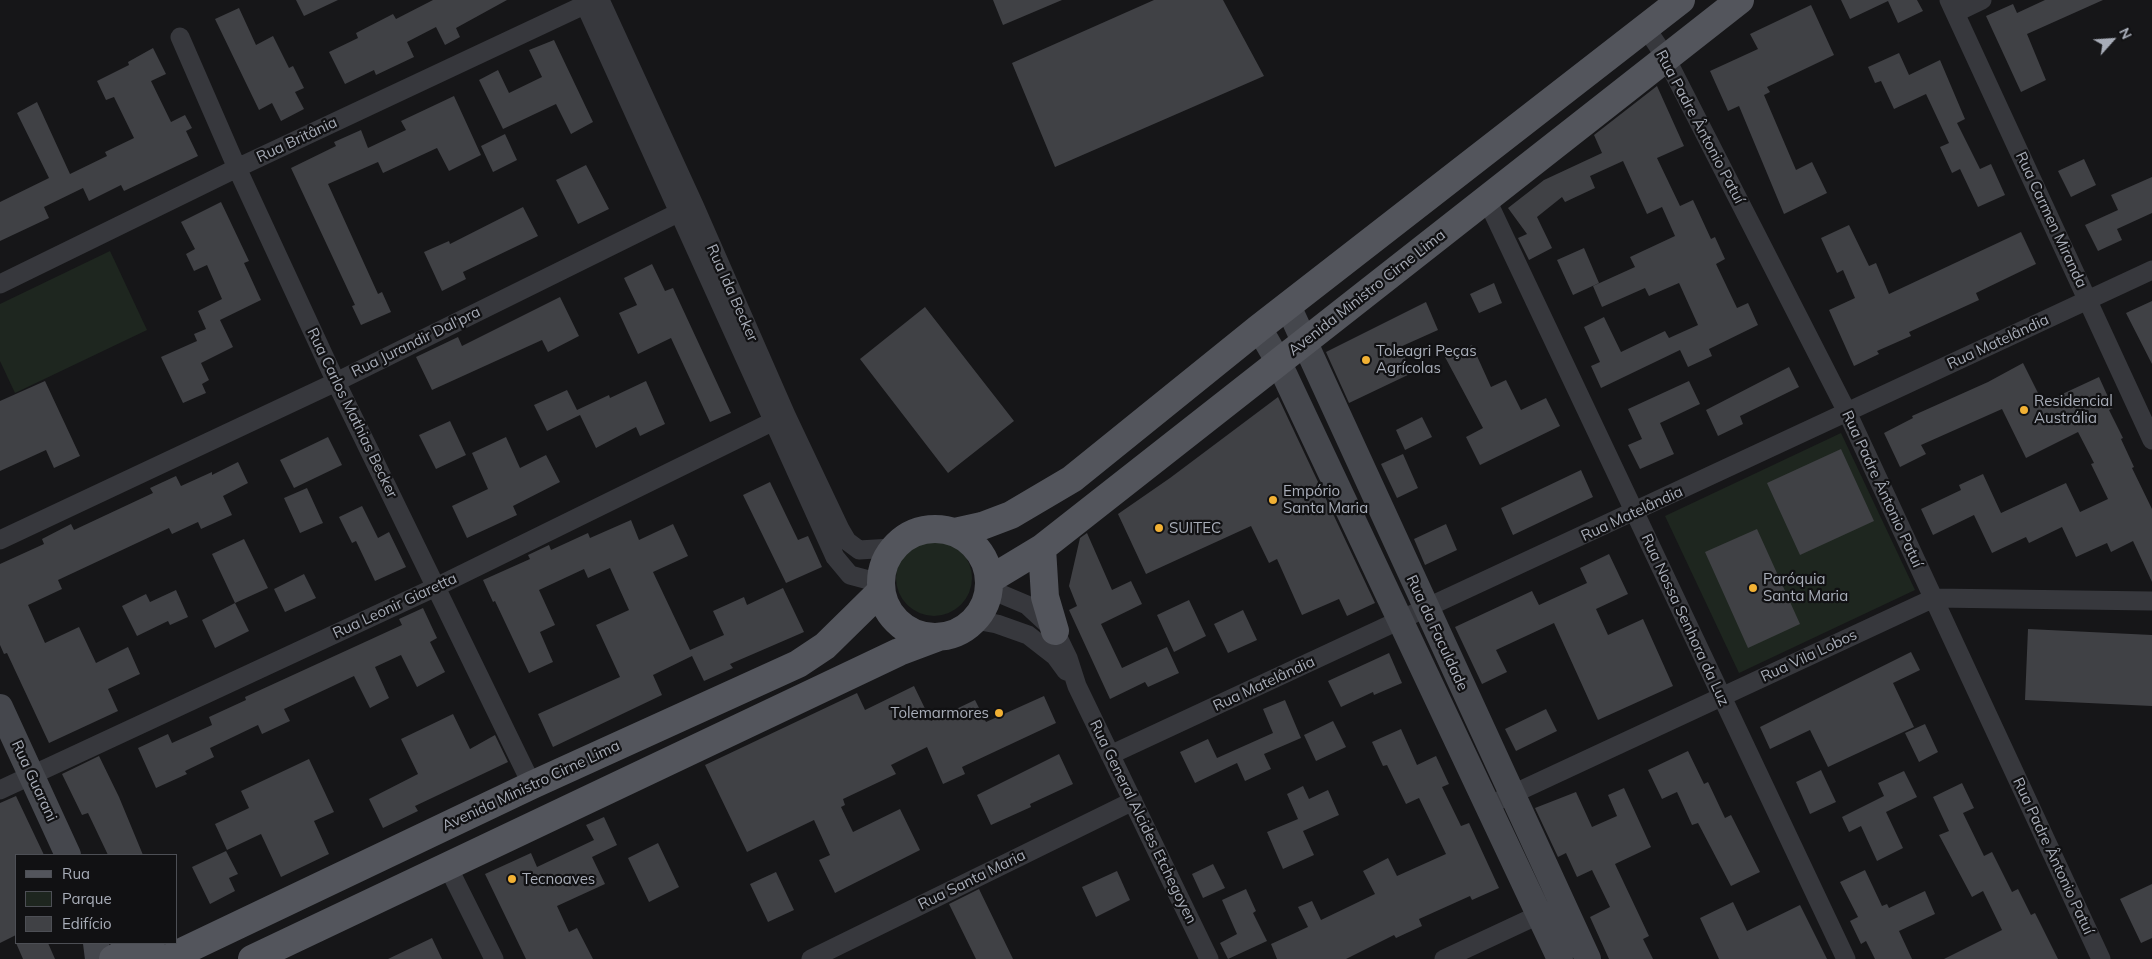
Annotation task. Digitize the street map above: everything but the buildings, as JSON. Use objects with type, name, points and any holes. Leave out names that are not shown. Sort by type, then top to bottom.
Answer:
[{"type":"main road","points":[[955,532],[982,526],[1011,515],[1072,479],[1259,328],[1681,0]]},
{"type":"main road","name":"Avenida Ministro Cirne Lima","points":[[989,584],[1042,548],[1740,0]]},
{"type":"main road","points":[[252,959],[899,652],[959,632],[975,620],[984,606],[989,584],[986,565],[979,551],[968,540],[955,532],[932,528],[910,534],[892,548],[883,564],[880,587],[887,611],[901,626],[919,635],[939,638]]},
{"type":"main road","points":[[1042,548],[1045,597],[1055,631]]},
{"type":"main road","name":"Avenida Ministro Cirne Lima","points":[[167,959],[532,785],[798,664],[825,646],[880,587]]},
{"type":"main road","points":[[126,951],[151,953],[163,959]]},
{"type":"street","points":[[1952,6],[1982,0]]},
{"type":"street","name":"Rua Britânia","points":[[0,284],[237,168],[591,1]]},
{"type":"street","name":"Rua Ida Becker","points":[[591,1],[686,208],[779,418],[847,541],[859,550],[892,548]]},
{"type":"street","name":"Rua Carmen Miranda","points":[[1952,6],[2152,440]]},
{"type":"street","name":"Rua Padre Ântonio Patuí","points":[[1646,28],[1666,58],[1847,412],[2101,959]]},
{"type":"street","name":"Rua Carlos Mathias Becker","points":[[180,37],[237,168],[336,382],[532,785]]},
{"type":"street","name":"Rua Nossa Senhora da Luz","points":[[1487,200],[1846,959]]},
{"type":"street","name":"Rua Jurandir Dal'pra","points":[[0,540],[336,382],[686,208]]},
{"type":"street","name":"Rua Matelândia","points":[[1110,755],[1426,610],[2152,270]]},
{"type":"street","name":"Rua da Faculdade","points":[[1288,306],[1426,610],[1588,959]]},
{"type":"street","name":"Rua da Faculdade","points":[[1259,328],[1278,361],[1402,620],[1560,959]]},
{"type":"street","points":[[779,418],[835,556],[850,575],[880,587]]},
{"type":"street","name":"Rua Leonir Giaretta","points":[[0,790],[436,587],[779,418]]},
{"type":"street","name":"Rua General Alcides Etchegoyen","points":[[989,584],[1027,605],[1055,631],[1068,658],[1077,686],[1209,959]]},
{"type":"street","name":"Rua Vila Lobos","points":[[1488,806],[1934,598],[2152,601]]},
{"type":"street","name":"Rua General Alcides Etchegoyen","points":[[975,620],[997,624],[1028,635],[1055,656],[1077,686]]},
{"type":"street","name":"Rua Guarani","points":[[0,707],[68,854]]},
{"type":"street","name":"Rua Santa Maria","points":[[811,959],[1133,801]]},
{"type":"street","points":[[448,867],[494,959]]},
{"type":"street","points":[[1444,959],[1562,904]]},
{"type":"street","points":[[96,944],[98,959]]},
{"type":"green space","points":[[110,251],[147,330],[15,393],[0,361],[0,304]]},
{"type":"green space","points":[[1841,433],[1915,590],[1739,673],[1665,516]]},
{"type":"green space","points":[[934,540],[948,543],[961,551],[969,564],[972,578],[969,592],[961,605],[948,613],[934,616],[920,613],[907,605],[899,592],[896,578],[899,564],[907,551],[920,543]]},
{"type":"place","name":"Toleagri Peças Agrícolas","points":[[1366,360]]},
{"type":"place","name":"Residencial Austrália","points":[[2024,410]]},
{"type":"place","name":"Empório Santa Maria","points":[[1273,500]]},
{"type":"place","name":"SUITEC","points":[[1159,528]]},
{"type":"place","name":"Paróquia Santa Maria","points":[[1753,588]]},
{"type":"place","name":"Tolemarmores","points":[[999,713]]},
{"type":"place","name":"Tecnoaves","points":[[512,879]]}]
